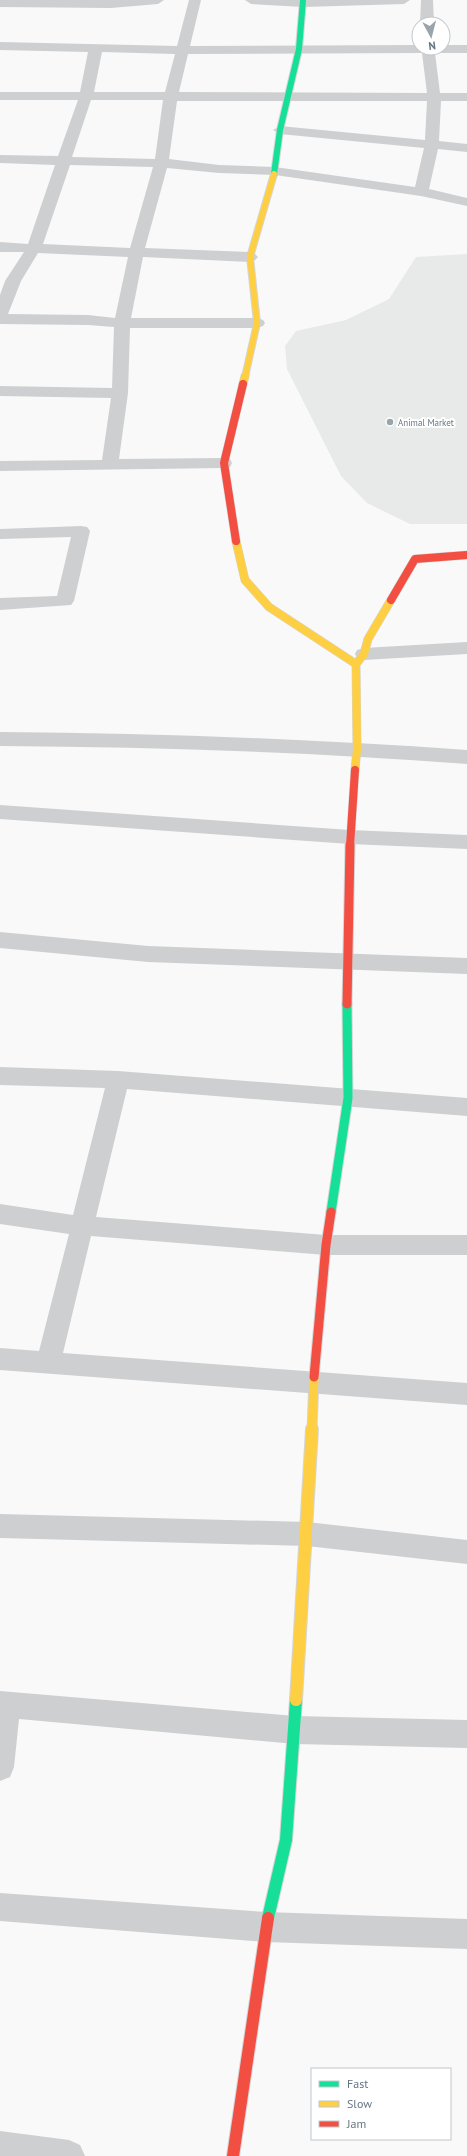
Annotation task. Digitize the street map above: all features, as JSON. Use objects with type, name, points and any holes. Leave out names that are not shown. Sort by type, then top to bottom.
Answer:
[{"type":"street","points":[[0,3],[158,0]]},
{"type":"street","points":[[110,465],[120,392],[122,323],[136,252],[161,163],[171,95],[181,50],[196,0]]},
{"type":"street","points":[[252,0],[303,2],[404,0]]},
{"type":"street","points":[[427,0],[428,16]]},
{"type":"street","points":[[303,2],[299,49],[280,130],[275,172],[250,257],[257,323],[224,463],[233,531],[245,580],[269,607],[360,659],[467,648]]},
{"type":"street","points":[[0,46],[181,50],[411,49]]},
{"type":"street","points":[[0,315],[13,281],[34,248],[86,96],[96,48]]},
{"type":"street","points":[[451,49],[467,49]]},
{"type":"street","points":[[421,192],[432,146],[434,97],[429,56]]},
{"type":"street","points":[[0,96],[171,95],[467,97]]},
{"type":"street","points":[[280,130],[432,146],[467,148]]},
{"type":"street","points":[[0,159],[161,163],[219,169],[275,172],[421,192],[467,202]]},
{"type":"street","points":[[0,247],[250,257]]},
{"type":"street","points":[[0,319],[88,320],[122,323],[257,323]]},
{"type":"street","points":[[0,391],[120,392]]},
{"type":"street","points":[[0,466],[224,463]]},
{"type":"street","points":[[0,534],[81,531],[64,601],[0,604]]},
{"type":"street","points":[[233,2156],[266,1927],[286,1840],[295,1730],[307,1534],[314,1382],[326,1245],[348,1098],[347,962],[350,837],[357,749],[360,659],[368,639],[415,559],[467,555]]},
{"type":"street","points":[[0,739],[145,740],[357,749],[467,757]]},
{"type":"street","points":[[0,812],[350,837],[467,842]]},
{"type":"street","points":[[0,940],[148,954],[467,966]]},
{"type":"street","points":[[0,1076],[118,1080],[467,1107]]},
{"type":"street","points":[[49,1361],[118,1080]]},
{"type":"street","points":[[0,1214],[82,1226],[326,1245],[467,1245]]},
{"type":"street","points":[[0,1359],[49,1361],[467,1394]]},
{"type":"street","points":[[0,1526],[307,1534],[467,1552]]},
{"type":"street","points":[[0,1766],[3,1705],[295,1730],[467,1734]]},
{"type":"street","points":[[0,1907],[266,1927],[467,1934]]},
{"type":"street","points":[[0,2146],[69,2156]]},
{"type":"shaded area","name":"Animal Market","points":[[467,254],[467,524],[410,524],[367,503],[341,476],[287,369],[285,346],[296,331],[346,320],[389,299],[416,257]]},
{"type":"traffic: fast","points":[[274,174],[280,130],[299,49],[303,0]]},
{"type":"traffic: fast","points":[[331,1212],[348,1098],[347,1004]]},
{"type":"traffic: fast","points":[[268,1918],[286,1840],[296,1700]]},
{"type":"traffic: slow","points":[[243,384],[257,323],[250,257],[274,174]]},
{"type":"traffic: slow","points":[[236,541],[245,580],[269,607],[356,664]]},
{"type":"traffic: slow","points":[[355,770],[357,749],[356,664],[364,654],[368,639],[391,600]]},
{"type":"traffic: slow","points":[[296,1700],[307,1534],[314,1377]]},
{"type":"traffic: jam","points":[[236,541],[224,463],[243,384]]},
{"type":"traffic: jam","points":[[391,600],[415,559],[467,555]]},
{"type":"traffic: jam","points":[[347,1004],[350,837],[355,770]]},
{"type":"traffic: jam","points":[[314,1377],[326,1245],[331,1212]]},
{"type":"traffic: jam","points":[[233,2156],[268,1918]]},
{"type":"place","name":"Animal Market","points":[[390,422]]}]
